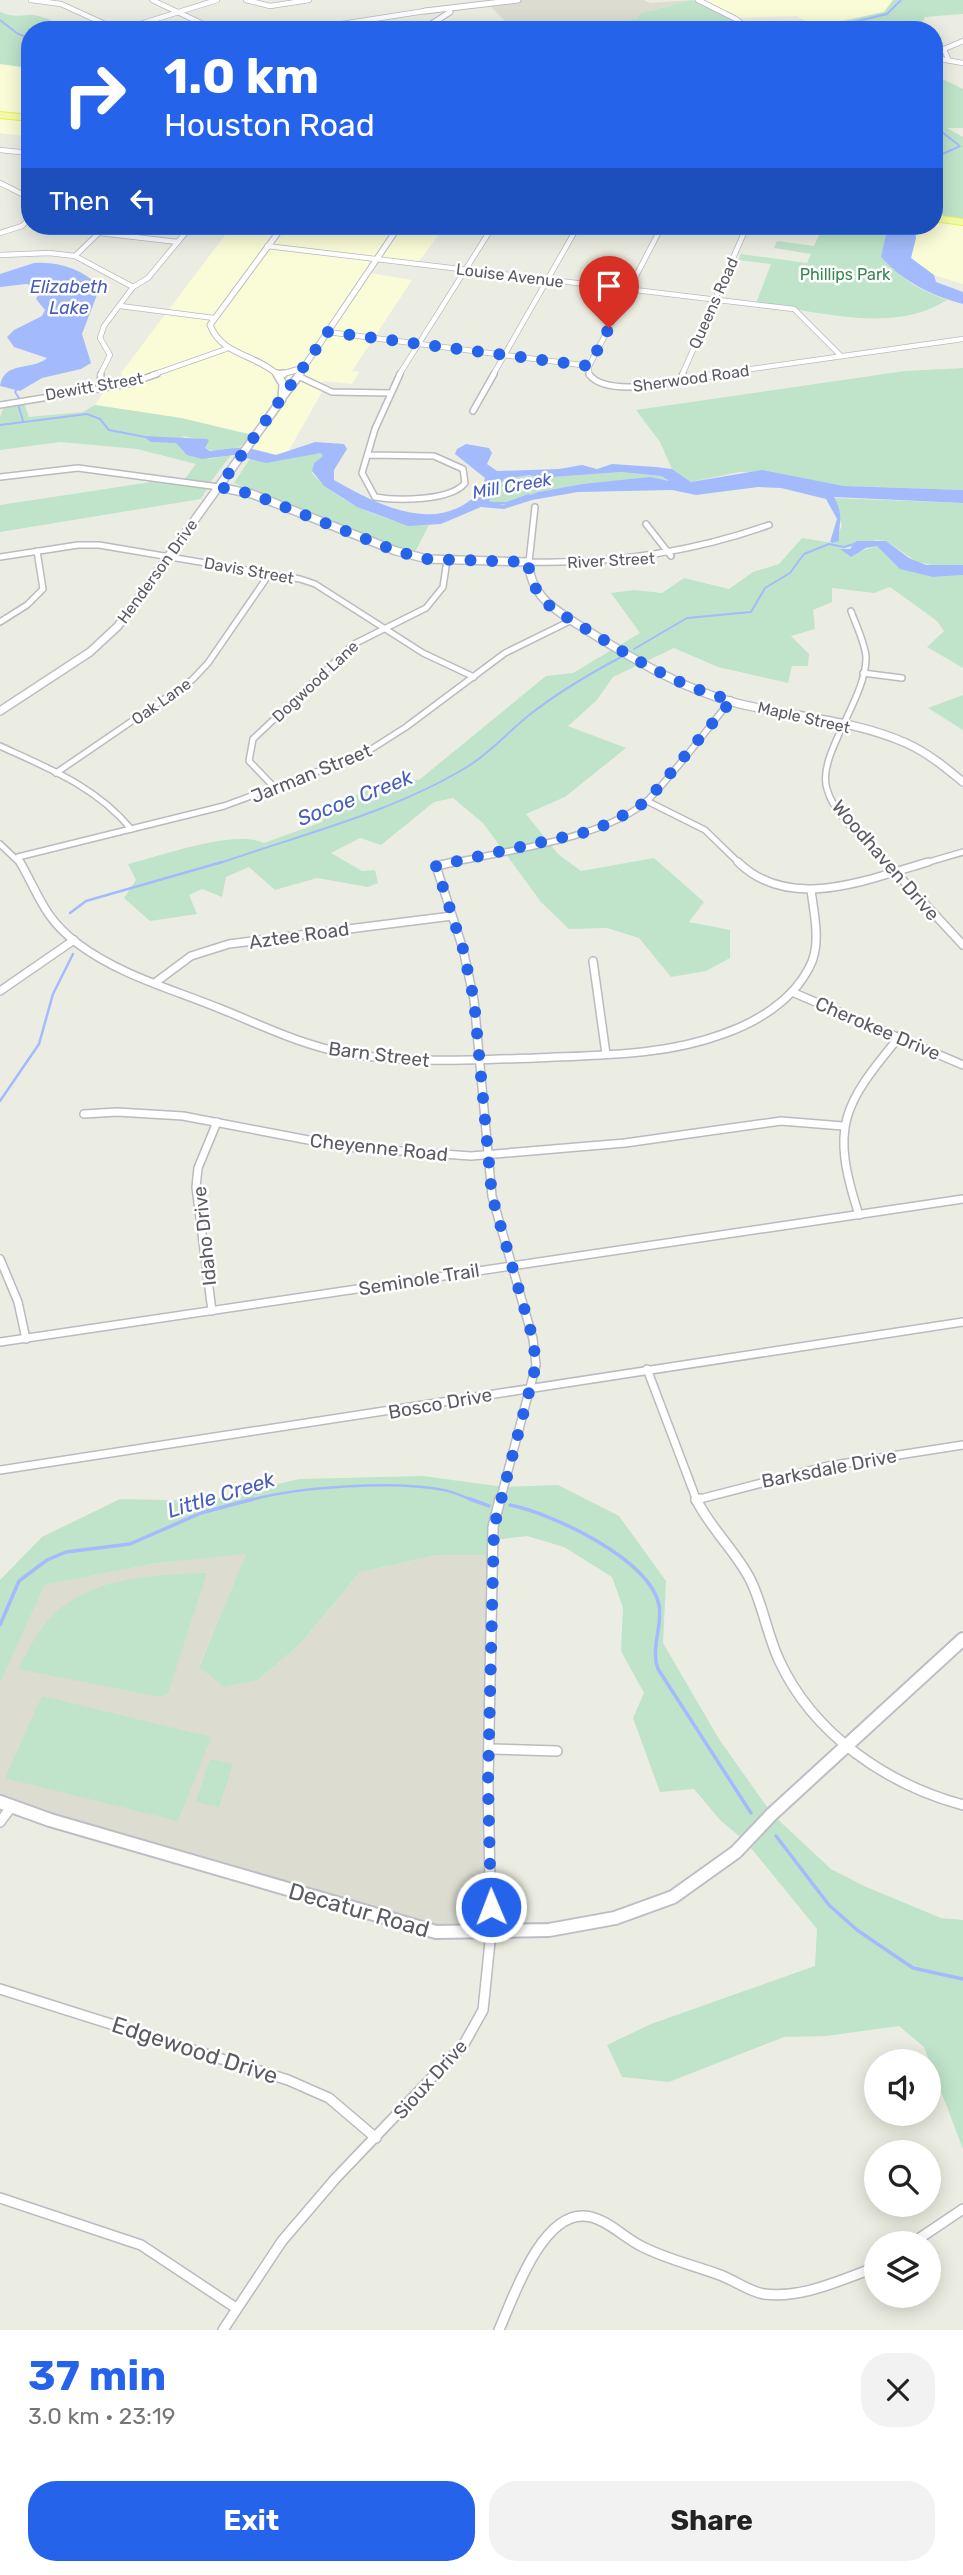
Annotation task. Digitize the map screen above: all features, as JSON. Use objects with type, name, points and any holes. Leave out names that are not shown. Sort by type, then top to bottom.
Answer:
[{"type":"main road","points":[[0,115],[21,117]]},
{"type":"main road","points":[[943,219],[963,222]]},
{"type":"street","points":[[31,0],[61,4],[99,21]]},
{"type":"street","points":[[152,0],[197,21]]},
{"type":"street","points":[[148,21],[217,0]]},
{"type":"street","points":[[246,0],[271,6],[309,0]]},
{"type":"street","points":[[419,0],[428,21]]},
{"type":"street","points":[[358,21],[425,10],[518,0]]},
{"type":"street","points":[[698,0],[739,21]]},
{"type":"street","points":[[436,21],[443,15],[467,7]]},
{"type":"street","points":[[948,60],[944,49],[963,41]]},
{"type":"street","points":[[943,59],[963,63]]},
{"type":"street","points":[[0,150],[21,152]]},
{"type":"street","points":[[0,183],[21,194]]},
{"type":"street","points":[[0,233],[21,226]]},
{"type":"street","points":[[75,256],[98,235]]},
{"type":"street","points":[[117,235],[178,242]]},
{"type":"street","points":[[99,388],[100,376],[110,355],[100,335],[133,287],[148,278],[184,235]]},
{"type":"street","points":[[276,235],[214,318],[211,334],[226,349],[269,367],[278,375],[284,390],[282,399]]},
{"type":"street","name":"Henderson Drive","points":[[0,711],[90,652],[114,630],[239,460],[393,235]]},
{"type":"street","points":[[369,455],[440,457],[463,469],[467,481],[456,492],[397,500],[379,499],[371,492],[362,473],[375,429],[390,393],[487,235]]},
{"type":"street","points":[[472,411],[573,235]]},
{"type":"street","points":[[328,332],[589,366],[657,235]]},
{"type":"street","name":"Queens Road","points":[[680,380],[743,235]]},
{"type":"street","name":"Louise Avenue","points":[[267,246],[794,309],[841,356]]},
{"type":"street","points":[[0,255],[49,253],[75,256],[133,287]]},
{"type":"street","points":[[120,306],[214,318]]},
{"type":"street","name":"Sherwood Road","points":[[589,366],[589,376],[604,386],[622,388],[963,339]]},
{"type":"street","name":"Dewitt Street","points":[[0,405],[140,380],[226,349]]},
{"type":"street","points":[[278,375],[300,369],[306,364]]},
{"type":"street","points":[[298,376],[322,392],[338,396],[390,393]]},
{"type":"street","name":"River Street","points":[[0,477],[78,468],[219,487],[252,494],[396,551],[427,559],[584,564],[671,556],[733,539],[769,525]]},
{"type":"street","name":"Maple Street","points":[[535,507],[528,572],[541,598],[572,620],[669,678],[705,693],[892,737],[938,759],[963,782]]},
{"type":"street","points":[[646,524],[671,556]]},
{"type":"street","name":"Davis Street","points":[[0,557],[99,545],[270,573],[315,584],[423,653],[474,677]]},
{"type":"street","points":[[0,622],[27,605],[43,589],[37,551]]},
{"type":"street","name":"Dogwood Lane","points":[[275,788],[248,762],[246,754],[253,739],[354,643],[426,608],[435,600],[443,588],[448,571],[447,559]]},
{"type":"street","name":"Oak Lane","points":[[56,773],[192,680],[208,663],[270,573]]},
{"type":"street","name":"Woodhaven Drive","points":[[850,611],[866,656],[860,690],[826,767],[826,788],[836,808],[963,945]]},
{"type":"street","name":"Jarman Street","points":[[18,856],[224,806],[380,746],[505,653],[572,620]]},
{"type":"street","points":[[863,673],[902,678]]},
{"type":"street","points":[[732,700],[647,801],[705,830],[731,858],[759,879],[789,889],[833,889],[963,852]]},
{"type":"street","points":[[0,746],[56,773],[117,809],[131,829]]},
{"type":"street","name":"Sioux Drive","points":[[223,2330],[282,2241],[335,2179],[464,2044],[483,2010],[491,1932],[489,1749],[494,1527],[536,1365],[533,1339],[492,1196],[474,1000],[436,866],[587,832],[612,822],[647,801]]},
{"type":"street","points":[[0,844],[18,856]]},
{"type":"street","name":"Barn Street","points":[[18,856],[42,909],[88,951],[303,1042],[341,1053],[421,1063],[606,1054],[686,1045],[724,1034],[757,1018],[792,992],[813,959],[816,939],[811,890]]},
{"type":"street","name":"Aztee Road","points":[[156,982],[191,956],[229,944],[452,916]]},
{"type":"street","points":[[0,991],[74,940]]},
{"type":"street","points":[[593,961],[606,1054]]},
{"type":"street","name":"Cherokee Drive","points":[[792,992],[963,1065]]},
{"type":"street","points":[[859,1215],[842,1162],[843,1126],[857,1087],[900,1036]]},
{"type":"street","name":"Cheyenne Road","points":[[84,1114],[117,1112],[217,1122],[345,1147],[471,1156],[625,1143],[781,1121],[843,1126]]},
{"type":"street","name":"Idaho Drive","points":[[212,1311],[197,1187],[198,1168],[217,1122]]},
{"type":"street","name":"Seminole Trail","points":[[0,1342],[963,1199]]},
{"type":"street","points":[[0,1259],[18,1302],[26,1339]]},
{"type":"street","name":"Bosco Drive","points":[[0,1470],[963,1322]]},
{"type":"street","points":[[647,1369],[674,1448],[696,1500],[749,1578],[781,1665],[798,1691],[846,1746],[867,1762],[909,1785],[963,1805]]},
{"type":"street","name":"Barksdale Drive","points":[[696,1500],[742,1485],[816,1469],[963,1445]]},
{"type":"street","name":"Decatur Road","points":[[6,1804],[436,1932],[562,1928],[615,1917],[673,1897],[736,1852],[772,1814],[963,1639]]},
{"type":"street","points":[[489,1749],[557,1751]]},
{"type":"street","points":[[0,1822],[6,1804]]},
{"type":"street","name":"Edgewood Drive","points":[[0,1989],[288,2080],[329,2098],[376,2138]]},
{"type":"street","points":[[0,2198],[141,2245],[236,2308]]},
{"type":"street","points":[[930,2231],[963,2209]]},
{"type":"street","points":[[499,2330],[530,2261],[547,2236],[564,2223],[583,2216],[601,2221],[639,2245],[674,2260],[721,2274],[763,2294],[809,2291],[864,2272]]},
{"type":"shaded area","points":[[518,0],[644,0],[650,3],[693,0],[641,13],[637,18],[624,21],[505,21],[489,5]]},
{"type":"shaded area","points":[[698,0],[893,0],[884,12],[839,21],[806,21],[797,16],[734,18]]},
{"type":"shaded area","points":[[0,64],[21,67],[21,136],[0,133]]},
{"type":"shaded area","points":[[943,219],[963,222],[963,284],[934,275],[911,258],[916,235],[943,235]]},
{"type":"shaded area","points":[[225,235],[438,235],[417,264],[376,259],[368,273],[412,280],[352,371],[359,372],[352,384],[323,381],[322,392],[288,452],[273,454],[250,448],[255,435],[181,418],[95,405],[104,392],[101,388],[127,384],[121,373]]},
{"type":"shaded area","points":[[247,1553],[199,1666],[224,1687],[258,1680],[300,1644],[360,1572],[438,1555],[493,1555],[491,1932],[436,1932],[0,1802],[0,1684],[43,1585],[158,1563]]},
{"type":"green space","points":[[693,0],[739,21],[624,21],[637,18],[641,13]]},
{"type":"green space","points":[[893,0],[963,0],[963,14],[925,17],[923,21],[844,21],[884,12]]},
{"type":"green space","points":[[0,12],[13,16],[33,15],[51,21],[21,21],[21,67],[0,64]]},
{"type":"green space","points":[[943,79],[963,89],[963,128],[947,128],[963,137],[963,222],[943,219]]},
{"type":"green space","name":"Phillips Park","points":[[819,235],[887,235],[887,254],[900,274],[921,289],[947,300],[926,311],[878,318],[829,315],[756,303],[771,264],[738,260],[741,254],[807,263],[811,254],[774,248],[777,241],[814,246]]},
{"type":"green space","points":[[963,368],[963,490],[844,486],[765,472],[739,472],[691,482],[672,469],[660,442],[636,410],[905,371]]},
{"type":"green space","points":[[24,403],[29,417],[83,412],[95,405],[181,418],[256,436],[239,447],[218,451],[205,448],[209,441],[182,436],[209,459],[231,455],[209,484],[184,480],[196,464],[137,449],[60,442],[0,450],[0,417],[4,407]]},
{"type":"green space","name":"Mill Creek","points":[[321,453],[323,456],[314,463],[312,473],[334,493],[382,517],[415,525],[429,525],[414,554],[234,483],[251,457],[260,461]]},
{"type":"green space","points":[[621,472],[661,476],[669,482],[653,478],[582,484],[538,492],[503,505],[488,501],[504,479],[530,475],[540,478]]},
{"type":"green space","points":[[158,481],[207,489],[201,499],[0,532],[0,505]]},
{"type":"green space","points":[[834,498],[963,503],[963,565],[942,567],[917,562],[886,541],[877,540],[842,549],[858,552],[877,546],[933,577],[963,575],[963,668],[927,647],[944,631],[937,621],[890,587],[874,593],[832,588],[832,602],[813,610],[815,629],[791,636],[809,654],[808,666],[792,666],[788,683],[718,667],[674,648],[613,677],[596,701],[568,726],[626,748],[565,797],[526,814],[558,854],[581,871],[654,858],[704,902],[689,922],[730,930],[730,958],[706,971],[671,977],[639,938],[607,928],[569,929],[541,902],[483,823],[453,798],[434,802],[381,845],[360,838],[331,853],[362,871],[375,870],[378,883],[368,887],[317,878],[275,890],[249,867],[226,877],[222,897],[202,889],[189,895],[197,914],[150,921],[124,898],[136,880],[128,864],[216,841],[234,839],[264,843],[322,822],[326,809],[395,778],[419,780],[546,676],[573,673],[640,633],[611,593],[634,590],[662,593],[684,578],[729,589],[753,572],[779,564],[802,538],[833,543],[842,526]]},
{"type":"green space","points":[[963,695],[963,730],[928,708]]},
{"type":"green space","points":[[423,1476],[504,1487],[558,1485],[619,1516],[666,1581],[663,1643],[719,1739],[772,1814],[831,1869],[864,1886],[941,1918],[963,1920],[963,2149],[941,2091],[941,2049],[925,2049],[899,2026],[826,2036],[784,2037],[669,2082],[622,2077],[607,2045],[651,2024],[815,1966],[817,1929],[746,1842],[720,1820],[694,1789],[660,1792],[633,1718],[644,1693],[621,1651],[623,1608],[612,1577],[564,1547],[527,1536],[494,1540],[493,1555],[438,1555],[360,1572],[300,1644],[258,1680],[224,1687],[199,1667],[246,1554],[158,1563],[44,1585],[0,1684],[0,1580],[42,1537],[120,1499],[206,1501],[299,1479]]},
{"type":"green space","points":[[207,1573],[168,1693],[160,1697],[18,1669],[34,1640],[53,1615],[87,1592],[126,1580]]},
{"type":"green space","points":[[42,1696],[211,1737],[178,1821],[5,1778]]},
{"type":"green space","points":[[210,1759],[233,1764],[219,1807],[196,1802]]},
{"type":"water","points":[[886,235],[916,235],[911,258],[934,275],[936,282],[963,292],[963,304],[918,287],[881,257]]},
{"type":"water","name":"Elizabeth Lake","points":[[34,263],[52,263],[70,268],[86,275],[100,287],[82,334],[91,363],[81,369],[42,378],[20,391],[0,386],[7,372],[47,358],[14,347],[7,337],[14,330],[42,316],[45,310],[36,299],[43,287],[26,284],[0,287],[0,274]]},
{"type":"water","points":[[143,436],[207,439],[209,441],[205,448],[210,451],[244,447],[276,455],[315,442],[344,444],[347,449],[334,470],[334,480],[388,506],[427,514],[446,512],[464,504],[481,490],[485,478],[455,454],[457,449],[466,444],[489,448],[492,453],[487,464],[497,471],[559,469],[582,465],[597,469],[612,464],[672,469],[691,482],[762,470],[844,486],[963,490],[963,503],[834,497],[840,520],[839,541],[833,543],[830,542],[837,519],[826,499],[781,488],[758,487],[696,495],[672,490],[578,492],[532,500],[504,509],[481,507],[441,524],[408,526],[357,507],[324,486],[312,471],[314,463],[323,456],[321,453],[266,463],[234,455],[202,459],[187,455],[176,443],[151,442]],"holes":[[[621,472],[661,476],[669,481],[650,477],[582,484],[538,492],[503,505],[489,501],[504,479],[530,475],[540,478]]]},
{"type":"water","points":[[856,541],[886,541],[909,558],[926,565],[963,565],[963,575],[933,577],[900,569],[877,546],[866,548],[851,557],[840,549],[850,549]]},
{"type":"waterway","points":[[858,21],[887,14],[901,0]]},
{"type":"waterway","points":[[0,20],[21,35]]},
{"type":"waterway","points":[[943,133],[960,146],[943,154]]},
{"type":"waterway","points":[[17,389],[15,392],[19,398]]},
{"type":"waterway","points":[[18,404],[23,421]]},
{"type":"waterway","name":"Mill Creek","points":[[0,425],[87,414],[100,419],[109,430],[145,437]]},
{"type":"waterway","name":"Mill Creek","points":[[492,503],[507,503],[529,495]]},
{"type":"waterway","name":"Socoe Creek","points":[[634,649],[687,618],[751,612],[765,588],[790,573],[804,554],[829,544],[844,547],[854,544]]},
{"type":"waterway","name":"Socoe Creek","points":[[217,864],[345,822],[438,783],[467,767],[551,699],[623,656]]},
{"type":"waterway","name":"Socoe Creek","points":[[70,913],[86,901],[222,862]]},
{"type":"waterway","name":"Socoe Creek","points":[[0,1101],[39,1044],[53,994],[73,954]]},
{"type":"waterway","name":"Little Creek","points":[[247,1501],[291,1492],[373,1485],[444,1490],[474,1501]]},
{"type":"waterway","name":"Little Creek","points":[[0,1625],[19,1581],[47,1560],[66,1552],[130,1544],[201,1513],[253,1499]]},
{"type":"waterway","name":"Little Creek","points":[[470,1499],[489,1506]]},
{"type":"waterway","name":"Little Creek","points":[[510,1505],[573,1528],[596,1541],[619,1555],[638,1571],[652,1588],[660,1613],[655,1653],[658,1669],[751,1813]]},
{"type":"waterway","name":"Little Creek","points":[[776,1836],[829,1905],[857,1930],[913,1968],[963,1979]]},
{"type":"route","points":[[491,1907],[488,1783],[494,1527],[536,1365],[533,1339],[492,1196],[474,1000],[463,949],[436,866],[487,857],[587,832],[612,822],[647,801],[732,700],[705,693],[669,678],[553,609],[541,598],[528,572],[529,562],[427,559],[396,551],[252,494],[219,487],[328,332],[589,366],[609,328]]}]
